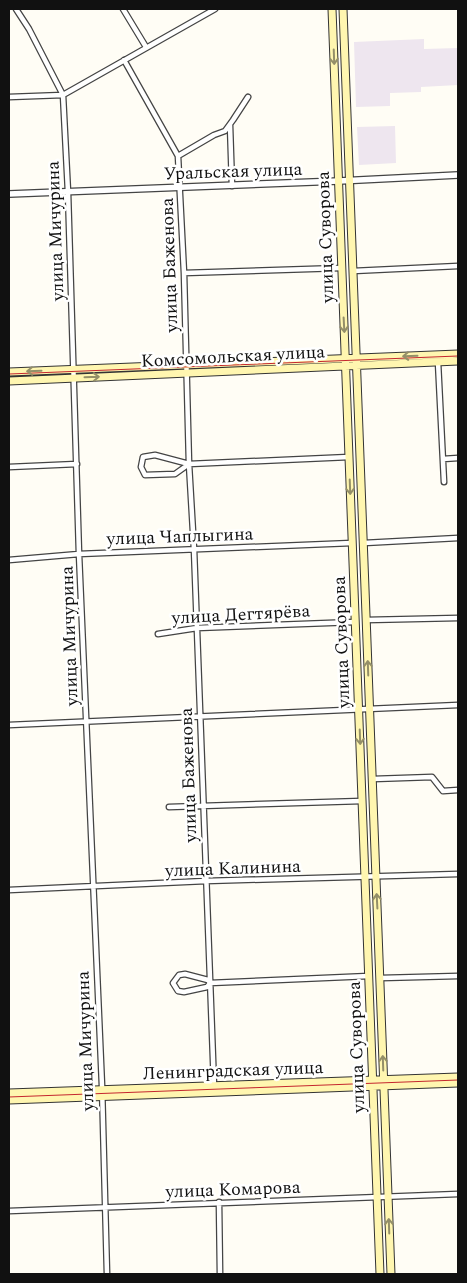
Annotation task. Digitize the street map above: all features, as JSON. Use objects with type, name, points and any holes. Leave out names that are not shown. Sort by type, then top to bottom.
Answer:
[{"type":"main road","name":"улица Суворова","points":[[332,9],[380,1274]]},
{"type":"main road","name":"улица Суворова","points":[[343,9],[391,1274]]},
{"type":"main road","name":"Комсомольская улица","points":[[357,362],[458,354]]},
{"type":"main road","name":"Комсомольская улица","points":[[9,372],[186,365],[458,361]]},
{"type":"main road","name":"Комсомольская улица","points":[[9,381],[186,373],[345,362]]},
{"type":"main road","name":"Ленинградская улица","points":[[384,1083],[458,1076]]},
{"type":"main road","name":"Ленинградская улица","points":[[9,1093],[102,1093],[373,1083]]},
{"type":"main road","name":"Ленинградская улица","points":[[9,1100],[214,1086],[458,1083]]},
{"type":"street","name":"улица Мичурина","points":[[16,9],[30,29],[63,95],[68,192],[85,721],[102,1093],[106,1274]]},
{"type":"street","points":[[123,9],[146,47]]},
{"type":"street","points":[[9,97],[63,95],[215,9]]},
{"type":"street","name":"улица Баженова","points":[[124,60],[178,156],[214,1086]]},
{"type":"street","points":[[178,156],[214,135],[225,131],[248,97]]},
{"type":"street","points":[[230,125],[232,186]]},
{"type":"street","name":"Уральская улица","points":[[9,194],[338,182],[458,175]]},
{"type":"street","points":[[353,271],[458,266]]},
{"type":"street","points":[[184,273],[341,268]]},
{"type":"street","points":[[438,362],[444,482]]},
{"type":"street","points":[[189,464],[175,474],[145,475],[141,468],[143,457],[155,455],[189,464],[349,457]]},
{"type":"street","points":[[443,459],[458,458]]},
{"type":"street","points":[[9,467],[77,464]]},
{"type":"street","points":[[364,543],[458,538]]},
{"type":"street","name":"улица Чаплыгина","points":[[9,560],[79,554],[352,543]]},
{"type":"street","points":[[366,620],[458,618]]},
{"type":"street","name":"улица Дегтярёва","points":[[158,634],[197,628],[355,622]]},
{"type":"street","points":[[9,725],[458,705]]},
{"type":"street","points":[[373,779],[432,777],[443,791],[458,790]]},
{"type":"street","points":[[169,807],[362,801]]},
{"type":"street","name":"улица Калинина","points":[[9,890],[93,888],[206,881],[458,874]]},
{"type":"street","points":[[210,983],[207,987],[184,992],[178,991],[174,983],[179,975],[185,974],[208,980],[210,983],[369,976]]},
{"type":"street","points":[[381,978],[458,976]]},
{"type":"street","name":"улица Комарова","points":[[9,1212],[219,1202],[388,1198],[458,1194]]},
{"type":"street","points":[[219,1202],[220,1274]]},
{"type":"shaded area","points":[[424,39],[424,49],[458,48],[458,85],[421,87],[421,92],[390,93],[390,106],[356,107],[354,42]]},
{"type":"shaded area","points":[[395,126],[396,163],[359,165],[357,127]]},
{"type":"tram line","points":[[9,374],[458,356]]},
{"type":"tram line","points":[[9,1097],[458,1080]]}]
